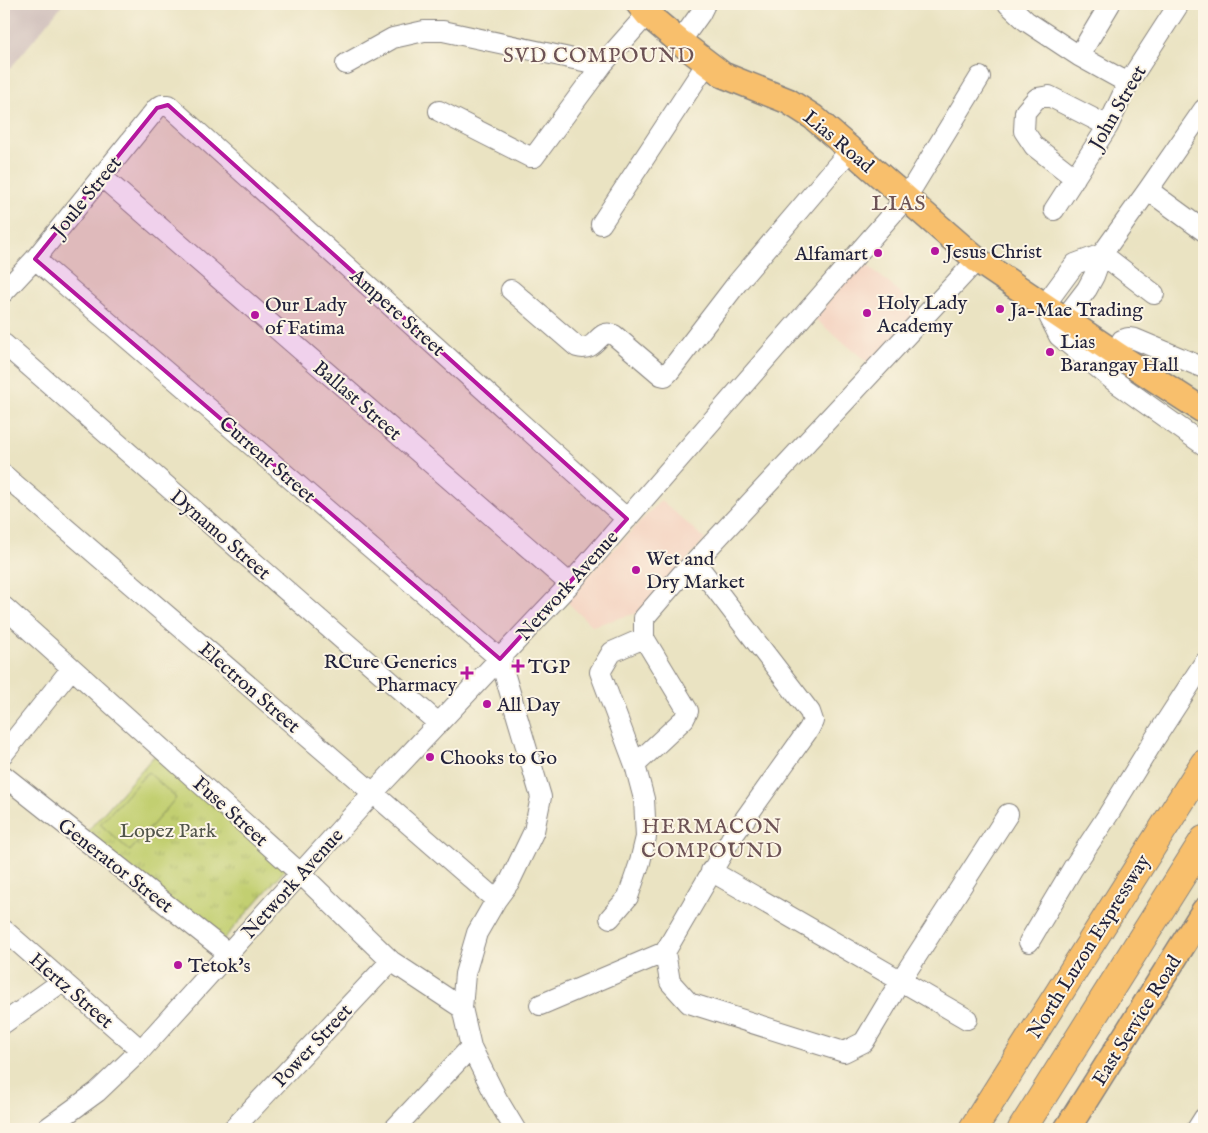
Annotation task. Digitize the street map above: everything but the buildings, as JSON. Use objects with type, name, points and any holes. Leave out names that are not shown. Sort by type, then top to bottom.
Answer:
[{"type":"highway","name":"North Luzon Expressway","points":[[973,1129],[1204,764]]},
{"type":"highway","name":"North Luzon Expressway","points":[[1022,1129],[1204,840]]},
{"type":"main road","name":"Lias Road","points":[[644,9],[680,42],[723,75],[788,101],[813,117],[976,260],[1116,354],[1204,410]]},
{"type":"main road","name":"East Service Road","points":[[1067,1129],[1204,911]]},
{"type":"street","points":[[680,42],[705,4]]},
{"type":"street","points":[[1008,4],[1026,21],[1079,56],[1128,83]]},
{"type":"street","points":[[1079,56],[1110,4]]},
{"type":"street","name":"John Street","points":[[1054,210],[1108,126],[1128,83],[1179,4]]},
{"type":"street","points":[[440,111],[530,157],[534,157],[602,65],[640,22],[644,9]]},
{"type":"street","points":[[346,64],[393,38],[424,31],[442,30],[602,65]]},
{"type":"street","points":[[601,224],[707,63]]},
{"type":"street","name":"Network Avenue","points":[[46,1129],[97,1092],[141,1050],[373,793],[570,584],[906,198],[980,77]]},
{"type":"street","points":[[1075,178],[1034,146],[1024,131],[1025,112],[1037,98],[1049,96],[1108,126]]},
{"type":"street","name":"Joule Street","points":[[4,292],[36,259],[157,108],[162,105],[168,105]]},
{"type":"street","name":"Ampere Street","points":[[168,105],[627,518]]},
{"type":"street","points":[[1204,109],[1197,134],[1148,190],[1102,254],[1075,264],[1054,312],[1059,336],[1114,382],[1204,445]]},
{"type":"street","points":[[511,290],[577,347],[584,349],[591,346],[603,334],[609,332],[614,334],[661,375],[665,376],[738,282],[851,149]]},
{"type":"street","name":"Ballast Street","points":[[101,176],[570,584]]},
{"type":"street","points":[[1148,190],[1204,231]]},
{"type":"street","points":[[1102,254],[1154,294]]},
{"type":"street","name":"Current Street","points":[[36,259],[500,659]]},
{"type":"street","points":[[635,765],[684,719],[688,711],[644,638],[644,618],[682,574],[976,260]]},
{"type":"street","points":[[1116,354],[1122,340],[1128,338],[1135,339],[1204,368]]},
{"type":"street","name":"Dynamo Street","points":[[4,344],[438,723]]},
{"type":"street","name":"Electron Street","points":[[4,475],[496,900]]},
{"type":"street","points":[[540,1005],[665,952],[711,870],[732,837],[813,721],[810,712],[695,562]]},
{"type":"street","name":"Fuse Street","points":[[4,607],[301,874],[391,961],[462,1008]]},
{"type":"street","points":[[610,918],[628,897],[646,837],[644,799],[635,765],[600,672],[612,652],[644,638]]},
{"type":"street","points":[[500,659],[540,797],[534,831],[510,881],[476,933],[465,974],[462,1008],[470,1047],[515,1129]]},
{"type":"street","points":[[1029,942],[1073,868],[1204,663]]},
{"type":"street","points":[[4,753],[72,668]]},
{"type":"street","name":"Generator Street","points":[[4,776],[229,954]]},
{"type":"street","points":[[665,952],[670,982],[689,1003],[844,1052],[864,1042],[901,980],[1008,814]]},
{"type":"street","points":[[711,870],[967,1019]]},
{"type":"street","name":"Hertz Street","points":[[4,930],[141,1050]]},
{"type":"street","name":"Power Street","points":[[233,1129],[391,961]]},
{"type":"street","points":[[4,1023],[63,981]]},
{"type":"street","points":[[394,1129],[470,1047]]},
{"type":"street","points":[[1198,1129],[1204,1118]]},
{"type":"highlighted area","points":[[168,105],[627,519],[500,659],[35,259],[157,108]]},
{"type":"shaded area","points":[[4,4],[63,4],[4,76]]},
{"type":"shaded area","name":"Holy Lady Academy","points":[[863,261],[919,309],[872,366],[814,318]]},
{"type":"shaded area","name":"Wet and Dry Market","points":[[661,500],[705,539],[641,612],[592,626],[565,600]]},
{"type":"green space","name":"Lopez Park","points":[[161,748],[290,864],[222,941],[84,835]]},
{"type":"green space","points":[[148,772],[176,798],[130,851],[100,824]]},
{"type":"place","name":"Jesus Christ","points":[[935,251]]},
{"type":"place","name":"Alfamart","points":[[878,253]]},
{"type":"place","name":"Ja-Mae Trading","points":[[1000,309]]},
{"type":"place","name":"Holy Lady Academy","points":[[867,313]]},
{"type":"place","name":"Our Lady of Fatima","points":[[255,315]]},
{"type":"place","name":"Lias Barangay Hall","points":[[1050,352]]},
{"type":"place","name":"Wet and Dry Market","points":[[636,570]]},
{"type":"place","name":"TGP","points":[[518,666]]},
{"type":"place","name":"RCure Generics Pharmacy","points":[[467,673]]},
{"type":"place","name":"All Day","points":[[487,704]]},
{"type":"place","name":"Chooks to Go","points":[[430,757]]},
{"type":"place","name":"Tetok's","points":[[178,965]]},
{"type":"district","name":"SVD COMPOUND","points":[[599,55]]},
{"type":"district","name":"LIAS","points":[[899,202]]},
{"type":"district","name":"HERMACON COMPOUND","points":[[712,838]]}]
